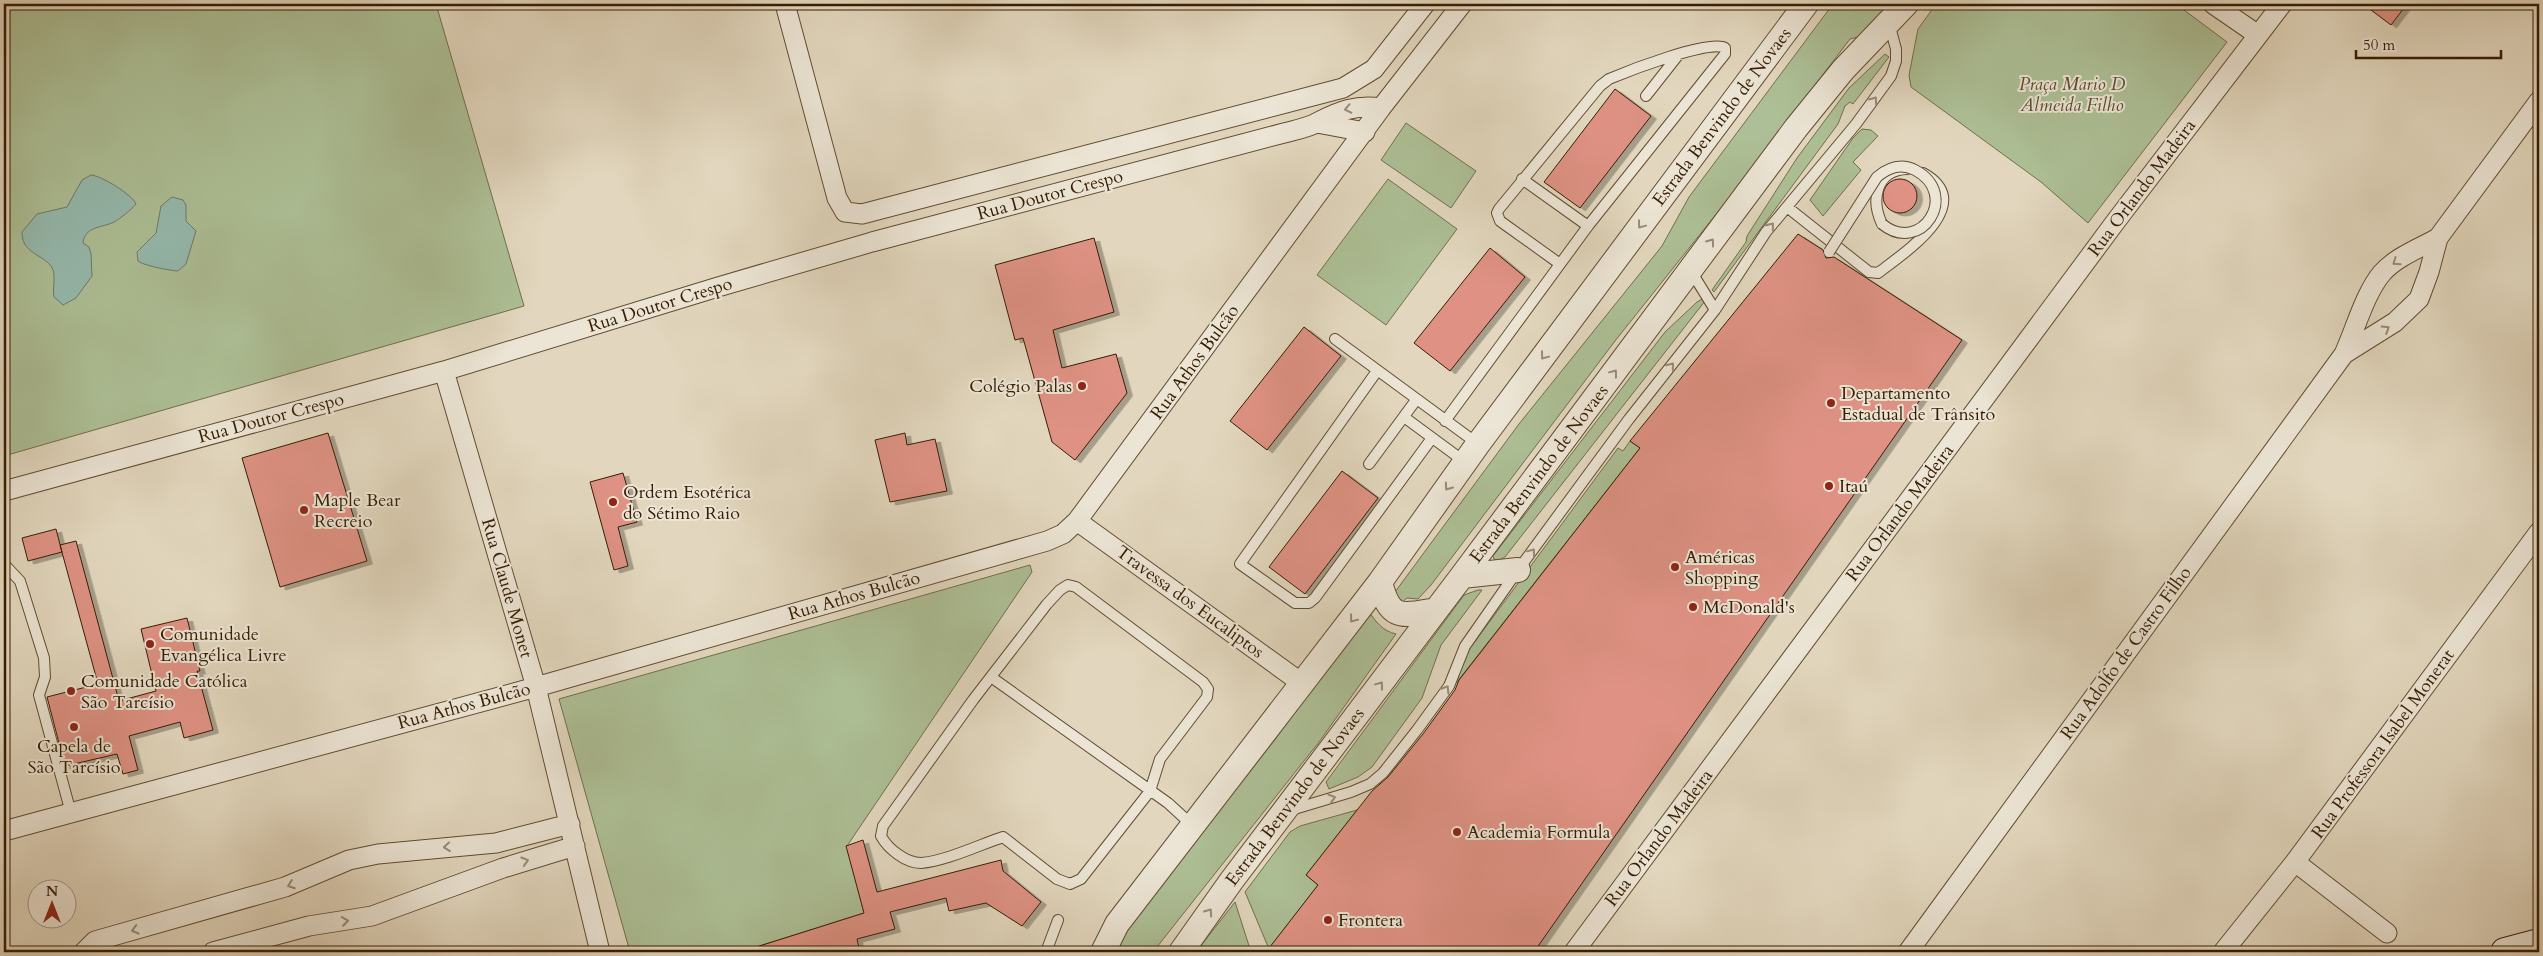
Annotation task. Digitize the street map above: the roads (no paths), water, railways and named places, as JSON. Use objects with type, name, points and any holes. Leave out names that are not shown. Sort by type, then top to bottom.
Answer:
[{"type":"main road","points":[[2505,952],[2539,943]]},
{"type":"street","points":[[785,4],[837,198],[845,212],[862,214],[1342,88],[1374,69],[1424,4]]},
{"type":"street","name":"Rua Athos Bulcão","points":[[4,831],[536,687],[1047,541],[1063,534],[1077,521],[1381,108],[1462,4]]},
{"type":"street","name":"Estrada Benvindo de Novaes","points":[[1103,952],[1117,924],[1192,825],[1304,684],[1472,453],[1806,4]]},
{"type":"street","name":"Estrada Benvindo de Novaes","points":[[1181,952],[1232,880],[1462,576],[1796,128],[1843,70],[1906,4]]},
{"type":"street","points":[[2213,4],[2258,35]]},
{"type":"street","name":"Rua Orlando Madeira","points":[[1574,952],[2116,221],[2282,4]]},
{"type":"street","name":"Rua Adolfo de Castro Filho","points":[[2344,354],[2395,322],[2419,299],[2429,272],[2438,238],[2539,101]]},
{"type":"street","name":"Rua Doutor Crespo","points":[[4,491],[444,371],[718,286],[845,250],[1317,123],[1327,116],[1346,109],[1362,106],[1381,108]]},
{"type":"street","name":"Rua Doutor Crespo","points":[[1317,123],[1365,132]]},
{"type":"street","name":"Rua Adolfo de Castro Filho","points":[[1908,952],[2344,354],[2371,292],[2382,273],[2396,261],[2438,238]]},
{"type":"street","name":"Rua Claude Monet","points":[[444,371],[536,687],[576,846],[600,952]]},
{"type":"street","name":"Travessa dos Eucaliptos","points":[[1077,521],[1304,684]]},
{"type":"street","name":"Rua Professora Isabel Monerat","points":[[2223,952],[2295,862],[2539,532]]},
{"type":"street","points":[[1462,576],[1518,570]]},
{"type":"street","points":[[1380,582],[1385,601],[1391,610],[1400,614],[1436,610]]},
{"type":"street","points":[[84,952],[95,942],[285,887],[350,860],[388,853],[496,843],[570,824]]},
{"type":"street","points":[[496,843],[503,868]]},
{"type":"street","points":[[213,952],[309,926],[372,916],[503,868],[576,846]]},
{"type":"street","points":[[2295,862],[2387,933]]},
{"type":"lane","points":[[1285,812],[1351,792],[1370,784],[1383,773],[1449,686],[1465,646],[1518,570],[1634,412],[1715,310],[1766,232],[1856,124],[1891,76],[1896,61],[1896,50],[1889,23]]},
{"type":"lane","points":[[1445,421],[1588,226],[1726,50],[1719,45],[1679,54],[1609,79],[1600,86],[1522,179],[1499,209],[1497,217],[1560,264]]},
{"type":"lane","points":[[1646,96],[1679,54]]},
{"type":"lane","points":[[1787,207],[1873,273],[1878,273],[1922,238],[1938,221],[1942,211],[1943,200],[1940,189],[1934,180],[1907,166],[1896,166],[1885,170],[1877,177],[1829,252]]},
{"type":"lane","points":[[1914,170],[1927,176],[1933,186],[1936,208],[1924,226],[1914,232],[1903,234],[1891,231],[1882,224],[1876,212],[1875,200],[1877,190],[1892,173],[1914,170]]},
{"type":"lane","points":[[1522,179],[1588,226]]},
{"type":"lane","points":[[1691,270],[1715,310]]},
{"type":"lane","points":[[1335,339],[1445,421],[1472,453]]},
{"type":"lane","points":[[1377,371],[1240,564],[1295,603],[1309,603],[1315,598],[1432,438]]},
{"type":"lane","points":[[1369,464],[1416,400]]},
{"type":"lane","points":[[1404,417],[1432,438],[1472,453]]},
{"type":"lane","points":[[4,564],[20,581],[44,658],[45,676],[39,695],[71,813]]},
{"type":"lane","points":[[1068,585],[1076,587],[1203,682],[1208,689],[1207,697],[1160,759],[1150,791],[1090,869],[1081,879],[1070,884],[1057,879],[1003,837],[920,863],[909,861],[886,845],[880,836],[883,826],[917,775],[991,676],[1060,590],[1068,585]]},
{"type":"lane","points":[[991,676],[1150,791],[1192,825]]},
{"type":"lane","points":[[1046,952],[1058,920]]},
{"type":"water","points":[[91,175],[116,186],[134,200],[136,204],[114,222],[91,230],[84,237],[83,243],[89,247],[91,254],[92,276],[76,298],[63,305],[54,297],[53,269],[47,262],[28,249],[22,232],[37,214],[67,207],[82,180]]},
{"type":"water","points":[[172,197],[183,200],[186,205],[186,221],[196,231],[186,264],[178,271],[157,268],[141,263],[138,261],[137,252],[156,233],[161,206]]},
{"type":"place","name":"Colégio Palas","points":[[1082,386]]},
{"type":"place","name":"Departamento Estadual de Trânsito","points":[[1831,403]]},
{"type":"place","name":"Itaú","points":[[1829,486]]},
{"type":"place","name":"Ordem Esotérica do Sétimo Raio","points":[[613,502]]},
{"type":"place","name":"Maple Bear Recreio","points":[[304,510]]},
{"type":"place","name":"Américas Shopping","points":[[1675,567]]},
{"type":"place","name":"McDonald's","points":[[1693,607]]},
{"type":"place","name":"Comunidade Evangélica Livre","points":[[150,644]]},
{"type":"place","name":"Comunidade Católica São Tarcísio","points":[[71,691]]},
{"type":"place","name":"Capela de São Tarcísio","points":[[74,727]]},
{"type":"place","name":"Academia Formula","points":[[1457,832]]},
{"type":"place","name":"Frontera","points":[[1328,920]]},
{"type":"park label","name":"Praça Mario D Almeida Filho","points":[[2072,94]]}]
